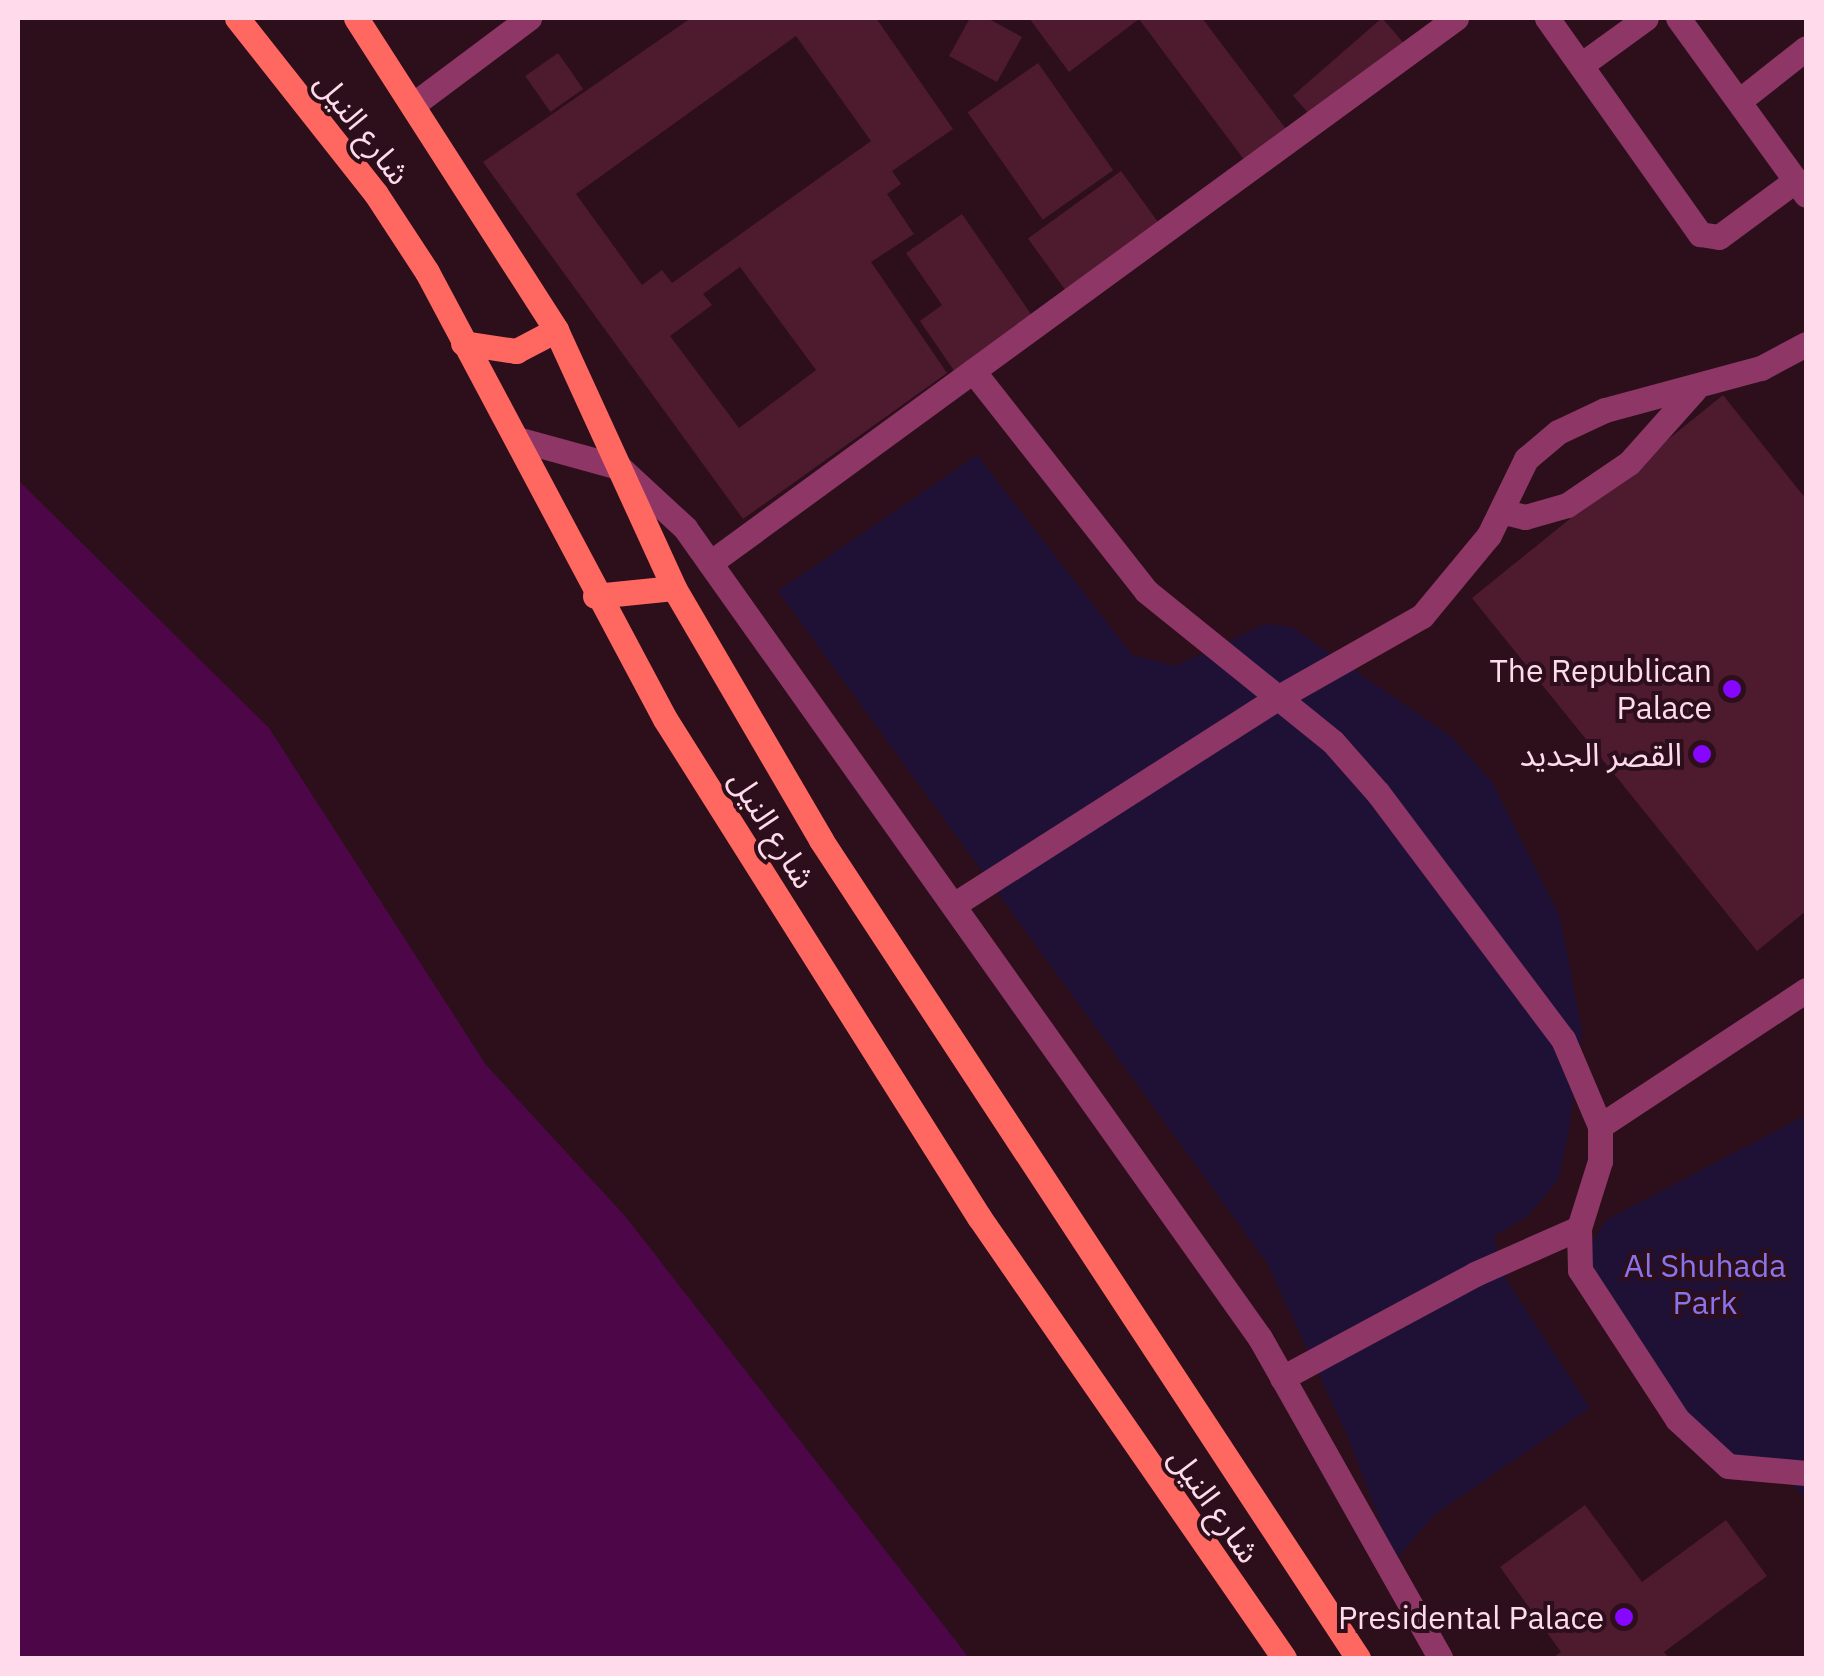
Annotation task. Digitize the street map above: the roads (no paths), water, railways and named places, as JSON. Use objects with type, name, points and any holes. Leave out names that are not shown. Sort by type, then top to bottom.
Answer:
[{"type":"main road","name":"شارع النيل","points":[[238,18],[376,194],[517,440],[595,596],[979,1217],[1284,1658]]},
{"type":"main road","name":"شارع النيل","points":[[356,18],[556,330],[674,588],[832,856],[1358,1658]]},
{"type":"main road","points":[[463,343],[516,351],[556,330]]},
{"type":"main road","points":[[595,596],[674,588]]},
{"type":"street","points":[[414,104],[529,18]]},
{"type":"street","points":[[710,564],[1456,18]]},
{"type":"street","points":[[1548,18],[1700,234],[1720,238],[1801,188],[1678,18]]},
{"type":"street","points":[[1580,65],[1646,18]]},
{"type":"street","points":[[1738,101],[1806,48]]},
{"type":"street","points":[[956,904],[1278,697],[1422,616],[1444,596],[1501,511],[1526,459],[1558,432],[1605,410],[1694,390],[1806,344]]},
{"type":"street","points":[[973,371],[1146,590],[1333,742],[1378,792],[1563,1039],[1600,1126],[1600,1161],[1579,1228],[1580,1270],[1589,1292],[1686,1430],[1728,1466],[1806,1473]]},
{"type":"street","points":[[1501,511],[1525,517],[1568,505],[1629,464],[1694,390]]},
{"type":"street","points":[[517,440],[619,467],[686,528],[956,904],[1282,1378],[1440,1658]]},
{"type":"street","points":[[1600,1126],[1806,990]]},
{"type":"street","points":[[1282,1378],[1489,1266],[1579,1228]]},
{"type":"place","name":"The Republican Palace","points":[[1732,689]]},
{"type":"place","name":"القصر الجديد","points":[[1702,754]]},
{"type":"place","name":"Presidental Palace","points":[[1624,1617]]},
{"type":"park label","name":"Al Shuhada Park","points":[[1705,1284]]}]
